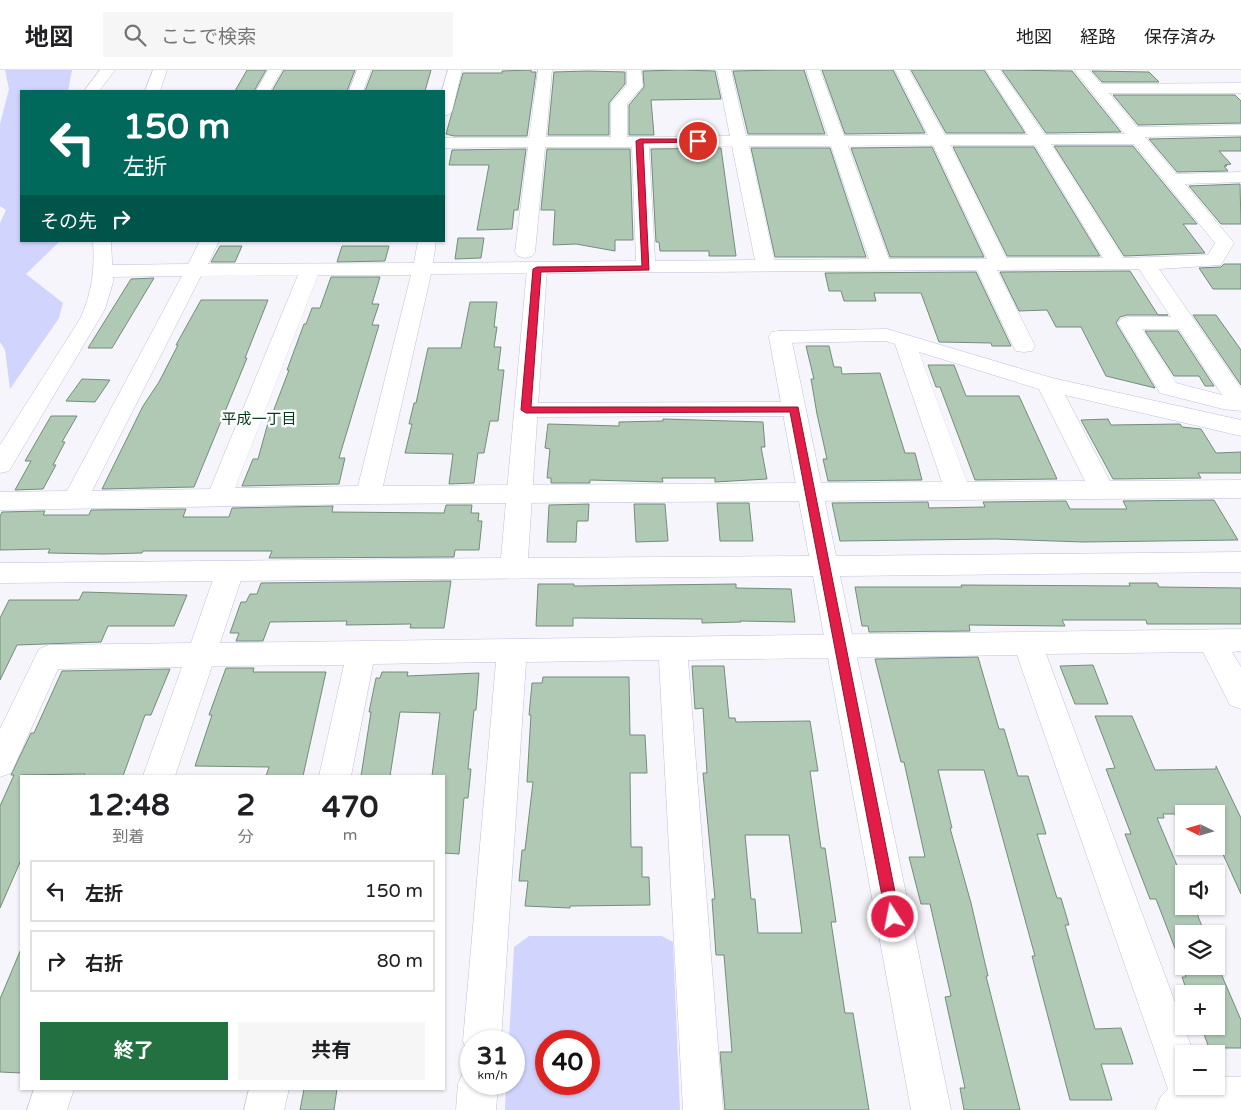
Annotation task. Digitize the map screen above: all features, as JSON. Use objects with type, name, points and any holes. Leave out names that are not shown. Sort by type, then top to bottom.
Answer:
[{"type":"street","points":[[92,90],[108,70]]},
{"type":"street","points":[[153,90],[160,70]]},
{"type":"street","points":[[264,90],[275,70]]},
{"type":"street","points":[[356,90],[364,70]]},
{"type":"street","points":[[445,107],[455,70]]},
{"type":"street","points":[[514,568],[526,410],[531,261],[538,142],[545,70]]},
{"type":"street","points":[[619,140],[619,103],[635,86],[634,70]]},
{"type":"street","points":[[724,70],[766,266]]},
{"type":"street","points":[[814,70],[881,265]]},
{"type":"street","points":[[902,70],[939,140],[992,264],[1024,346]]},
{"type":"street","points":[[993,70],[1040,140],[1117,264]]},
{"type":"street","points":[[106,271],[422,270],[531,261],[646,268],[1145,264],[1214,261],[1225,243],[1081,70]]},
{"type":"street","points":[[1097,89],[1241,88]]},
{"type":"street","points":[[445,142],[1040,140],[1241,130]]},
{"type":"street","points":[[640,141],[646,268]]},
{"type":"street","points":[[1171,179],[1241,178]]},
{"type":"street","points":[[1211,228],[1233,228]]},
{"type":"street","points":[[0,465],[90,319],[100,298],[106,271],[102,242]]},
{"type":"street","points":[[75,499],[193,270],[209,242]]},
{"type":"street","points":[[368,495],[422,270],[427,242]]},
{"type":"street","points":[[1145,264],[1240,404],[1223,402],[1168,388],[1128,323],[1185,323]]},
{"type":"street","points":[[219,497],[310,270]]},
{"type":"street","points":[[931,1110],[780,337],[888,335],[1048,384],[1241,428]]},
{"type":"street","points":[[904,340],[958,491]]},
{"type":"street","points":[[1048,384],[1102,490]]},
{"type":"street","points":[[526,410],[794,409]]},
{"type":"street","points":[[0,501],[368,495],[1241,489]]},
{"type":"street","points":[[0,573],[1241,562]]},
{"type":"street","points":[[159,775],[230,571]]},
{"type":"street","points":[[0,763],[49,657],[1241,640]]},
{"type":"street","points":[[1212,641],[1241,696]]},
{"type":"street","points":[[1027,643],[1175,1071]]},
{"type":"street","points":[[673,648],[703,1110]]},
{"type":"street","points":[[483,1030],[512,650]]},
{"type":"street","points":[[335,775],[361,652]]},
{"type":"street","points":[[47,1110],[54,1090]]},
{"type":"street","points":[[264,1110],[269,1090]]},
{"type":"street","points":[[476,1110],[477,1095]]},
{"type":"street","points":[[1202,1095],[1241,1097]]},
{"type":"shaded area","points":[[5,70],[72,70],[68,90],[20,90],[20,242],[59,242],[26,274],[63,303],[59,318],[10,389],[5,350],[0,342],[0,223],[6,210],[0,206],[0,124],[9,89]]},
{"type":"shaded area","points":[[529,936],[662,936],[673,942],[680,1110],[505,1110],[506,1095],[525,1095],[525,1030],[510,1030],[514,947]]},
{"type":"building","points":[[247,70],[266,70],[255,90],[236,90]]},
{"type":"building","points":[[284,70],[355,70],[347,90],[273,90]]},
{"type":"building","points":[[373,70],[431,70],[425,90],[365,90]]},
{"type":"building","points":[[531,70],[531,72],[536,72],[527,136],[454,136],[446,134],[463,73],[502,73],[502,71]]},
{"type":"building","points":[[804,70],[825,134],[748,134],[733,71]]},
{"type":"building","points":[[822,70],[893,70],[925,133],[845,134]]},
{"type":"building","points":[[911,70],[984,70],[1025,133],[946,133]]},
{"type":"building","points":[[1002,70],[1072,71],[1121,132],[1046,133]]},
{"type":"building","points":[[643,71],[715,71],[721,99],[651,100],[654,135],[629,135],[629,105],[644,87]]},
{"type":"building","points":[[1092,71],[1149,72],[1159,82],[1102,82]]},
{"type":"building","points":[[554,72],[625,72],[625,84],[609,103],[609,135],[548,135]]},
{"type":"building","points":[[1113,95],[1235,95],[1241,101],[1241,123],[1138,125]]},
{"type":"building","points":[[1241,137],[1241,151],[1219,151],[1231,164],[1224,166],[1228,171],[1177,172],[1149,139]]},
{"type":"building","points":[[1054,146],[1133,146],[1197,224],[1183,224],[1205,253],[1124,256]]},
{"type":"building","points":[[932,147],[984,257],[890,257],[851,148]]},
{"type":"building","points":[[953,147],[1034,147],[1100,256],[1007,256]]},
{"type":"building","points":[[721,148],[736,256],[709,256],[709,251],[660,251],[659,242],[656,242],[651,149]]},
{"type":"building","points":[[751,148],[830,148],[866,257],[775,257]]},
{"type":"building","points":[[526,149],[518,210],[514,210],[512,229],[477,230],[489,165],[449,165],[452,150]]},
{"type":"building","points":[[547,149],[630,149],[633,240],[615,240],[615,251],[576,244],[553,245],[555,210],[541,210]]},
{"type":"building","points":[[1240,184],[1241,224],[1221,224],[1189,186]]},
{"type":"building","points":[[458,238],[484,238],[481,258],[455,259]]},
{"type":"building","points":[[220,246],[242,246],[235,262],[211,262]]},
{"type":"building","points":[[342,246],[389,246],[385,261],[337,262]]},
{"type":"building","points":[[1224,264],[1241,264],[1241,289],[1213,289],[1199,268],[1221,267]]},
{"type":"building","points":[[1130,271],[1158,315],[1127,315],[1120,317],[1116,323],[1155,388],[1106,376],[1081,327],[1056,327],[1047,310],[1019,311],[1000,272]]},
{"type":"building","points":[[976,272],[1011,346],[992,346],[991,343],[939,342],[921,293],[874,293],[876,301],[844,301],[841,291],[829,291],[825,273]]},
{"type":"building","points":[[331,277],[380,277],[372,304],[379,304],[372,325],[379,325],[339,458],[345,458],[339,484],[242,486],[253,459],[258,459],[271,412],[273,412],[289,370],[287,370],[304,324],[306,324],[312,308],[320,308]]},
{"type":"building","points":[[154,278],[112,348],[88,348],[131,279]]},
{"type":"building","points":[[201,300],[268,300],[245,358],[247,358],[194,487],[102,489],[143,406],[159,382],[178,345],[176,345]]},
{"type":"building","points":[[470,302],[497,302],[494,327],[497,327],[494,347],[501,347],[498,370],[504,370],[498,421],[490,421],[484,453],[478,453],[474,483],[449,484],[453,454],[405,453],[412,424],[409,424],[414,403],[416,403],[428,348],[461,348]]},
{"type":"building","points":[[1193,315],[1216,315],[1241,350],[1241,385]]},
{"type":"building","points":[[1145,331],[1178,331],[1214,386],[1205,386],[1199,376],[1174,376]]},
{"type":"building","points":[[806,346],[829,346],[834,367],[841,367],[842,374],[880,373],[905,453],[915,453],[922,480],[828,481],[823,459],[827,459],[811,379],[814,379]]},
{"type":"building","points":[[928,365],[954,365],[966,396],[1019,396],[1057,479],[975,480],[940,387],[936,387]]},
{"type":"building","points":[[82,379],[110,380],[95,402],[66,401]]},
{"type":"building","points":[[51,416],[77,416],[62,442],[65,442],[53,465],[56,465],[43,489],[15,490],[31,461],[25,461]]},
{"type":"building","points":[[663,419],[763,422],[765,447],[761,447],[767,479],[715,482],[715,478],[662,478],[663,482],[590,480],[590,483],[551,483],[551,478],[547,478],[550,449],[545,448],[548,424],[619,426],[619,422],[663,421]]},
{"type":"building","points":[[1108,419],[1111,425],[1180,424],[1182,427],[1201,429],[1216,453],[1241,452],[1241,473],[1198,473],[1201,478],[1113,479],[1081,420]]},
{"type":"building","points":[[1214,500],[1238,540],[1083,542],[996,539],[840,541],[832,503],[928,502],[929,508],[985,507],[983,502],[1066,501],[1070,509],[1127,509],[1123,501]]},
{"type":"building","points":[[717,503],[749,503],[753,541],[720,541]]},
{"type":"building","points":[[589,504],[588,521],[577,521],[576,542],[547,542],[549,505]]},
{"type":"building","points":[[634,504],[665,504],[668,541],[636,542]]},
{"type":"building","points":[[446,505],[472,505],[471,513],[479,513],[478,521],[482,521],[479,550],[455,550],[454,557],[269,558],[272,551],[143,551],[142,553],[103,554],[48,553],[50,549],[0,550],[0,516],[2,512],[45,511],[43,515],[89,515],[91,510],[186,509],[183,517],[229,517],[232,508],[333,506],[332,512],[444,513]]},
{"type":"building","points":[[451,581],[444,628],[410,628],[411,624],[346,625],[347,621],[270,622],[263,641],[236,641],[239,633],[230,633],[241,602],[246,602],[250,594],[257,594],[261,583]]},
{"type":"building","points":[[1129,583],[1157,583],[1159,587],[1241,588],[1241,624],[1147,624],[1146,620],[1062,620],[1065,626],[969,625],[970,631],[869,632],[868,626],[862,626],[855,587],[962,587],[961,585],[1130,586]]},
{"type":"building","points":[[538,584],[574,584],[574,586],[736,584],[736,588],[791,589],[795,622],[740,621],[702,623],[702,619],[573,618],[573,626],[536,626]]},
{"type":"building","points":[[83,592],[187,595],[174,626],[108,626],[101,642],[17,645],[0,680],[0,618],[9,600],[79,600]]},
{"type":"building","points":[[978,657],[999,729],[1004,729],[1018,776],[1028,776],[1046,834],[1037,834],[1057,898],[1061,898],[1069,925],[1065,925],[1095,1029],[1121,1028],[1133,1064],[1101,1064],[1112,1100],[1070,1100],[1032,956],[1035,956],[984,770],[938,770],[952,828],[950,828],[971,903],[988,976],[986,976],[1020,1110],[964,1110],[960,1088],[965,1088],[945,997],[951,996],[930,904],[921,904],[909,857],[925,857],[904,762],[901,762],[875,659]]},
{"type":"building","points":[[1093,665],[1108,704],[1075,704],[1060,666]]},
{"type":"building","points":[[692,666],[724,666],[729,718],[735,718],[736,722],[810,721],[818,771],[810,771],[821,848],[825,848],[836,922],[831,922],[845,1013],[853,1013],[869,1110],[725,1110],[720,1052],[732,1052],[724,955],[716,955],[712,899],[715,899],[703,773],[707,773],[703,708],[695,709]],"holes":[[[745,835],[789,835],[802,933],[758,933],[755,899],[751,899]]]},
{"type":"building","points":[[226,668],[254,668],[253,672],[326,672],[303,775],[266,775],[269,767],[195,766],[212,715],[209,715]]},
{"type":"building","points":[[170,669],[151,715],[145,715],[123,775],[20,775],[20,862],[0,908],[0,806],[14,775],[11,775],[31,733],[34,733],[62,671]]},
{"type":"building","points":[[382,672],[408,672],[407,676],[479,673],[468,769],[471,769],[468,798],[464,798],[459,854],[445,853],[445,775],[432,775],[440,713],[400,712],[390,775],[361,775],[371,712],[369,712],[376,678],[380,678]]},
{"type":"building","points":[[543,677],[629,677],[630,735],[645,735],[647,773],[630,773],[631,847],[642,847],[642,877],[649,877],[650,905],[570,906],[570,908],[525,906],[528,881],[519,881],[522,850],[525,850],[533,782],[527,782],[531,715],[529,715],[532,683],[542,683]]},
{"type":"building","points":[[1095,716],[1132,716],[1155,770],[1216,769],[1216,766],[1241,818],[1241,894],[1223,855],[1225,855],[1225,805],[1175,805],[1175,814],[1163,814],[1164,818],[1157,818],[1177,865],[1175,865],[1175,915],[1198,915],[1201,925],[1175,925],[1175,948],[1156,899],[1150,899],[1125,834],[1131,834],[1106,769],[1115,768]]},
{"type":"building","points":[[20,951],[20,1073],[0,1072],[0,999]]},
{"type":"building","points":[[1185,975],[1222,975],[1241,1020],[1241,1048],[1225,1048],[1225,1045],[1208,1045],[1204,1035],[1225,1035],[1225,985],[1185,985],[1182,977],[1186,977]]},
{"type":"building","points":[[304,1090],[337,1090],[334,1110],[300,1110]]},
{"type":"district","name":"平成一丁目","points":[[259,419]]},
{"type":"route","points":[[698,141],[640,141],[646,268],[537,269],[526,410],[794,409],[893,917]]}]
